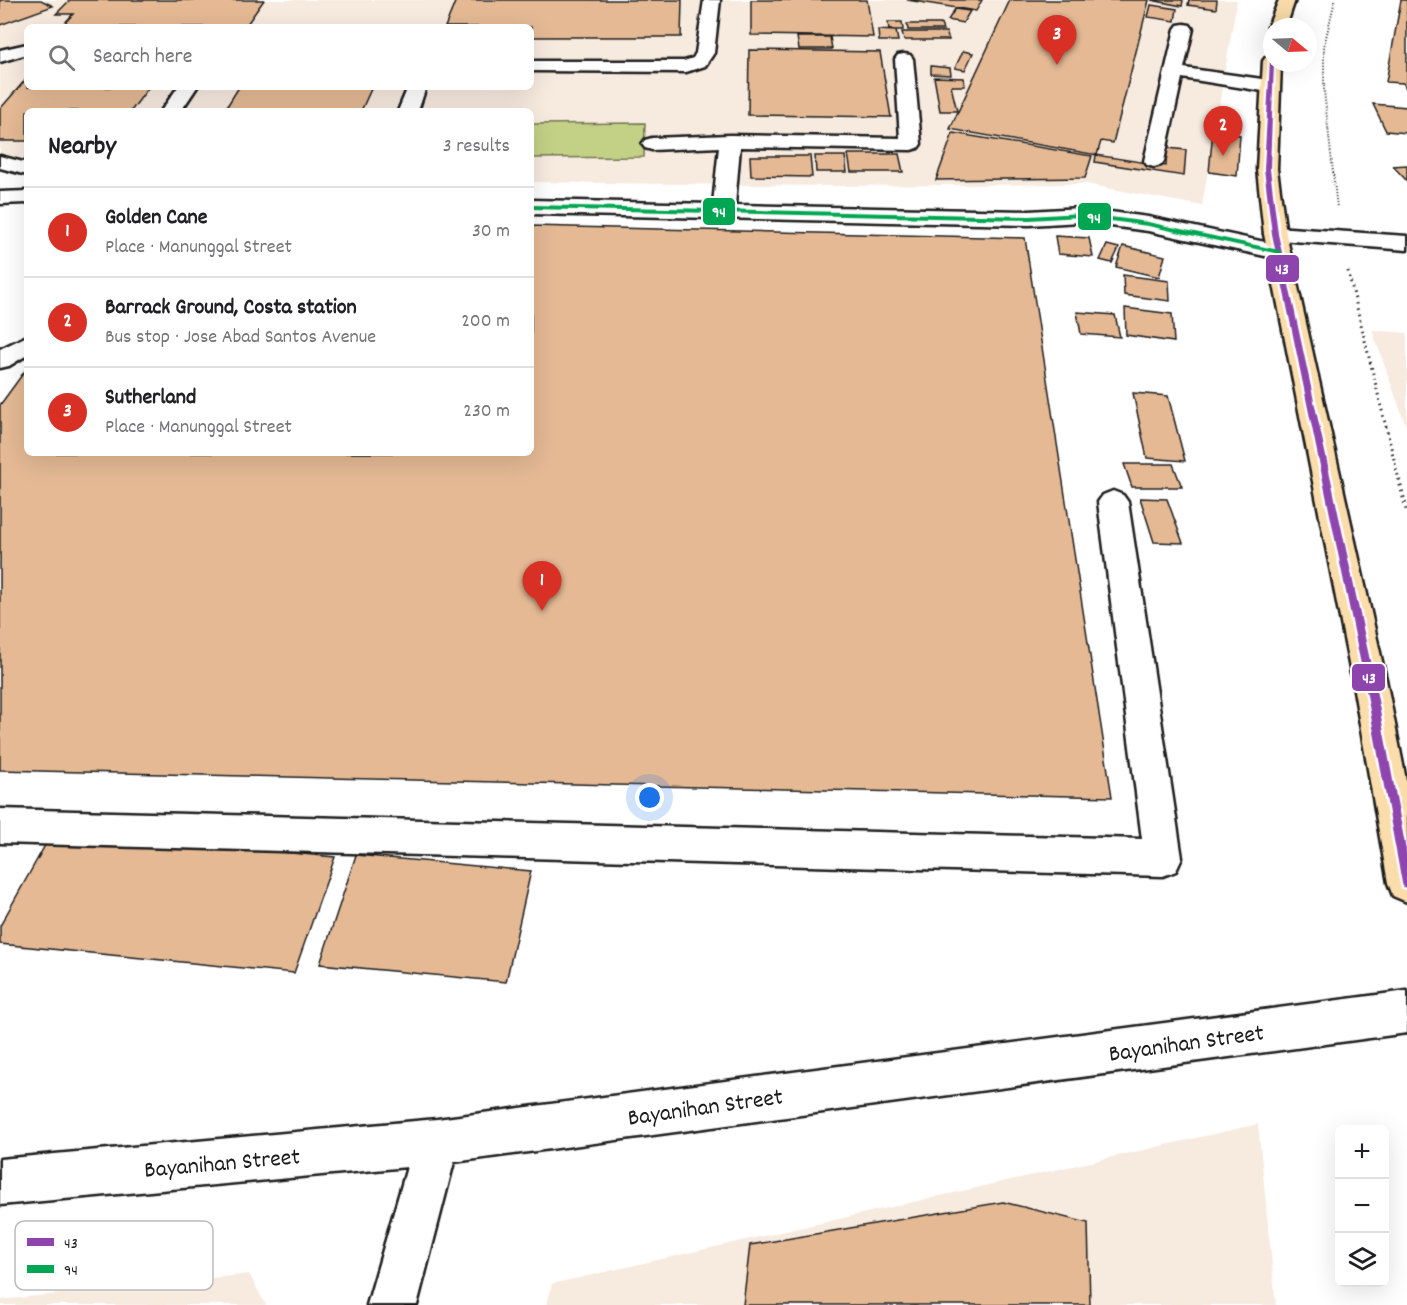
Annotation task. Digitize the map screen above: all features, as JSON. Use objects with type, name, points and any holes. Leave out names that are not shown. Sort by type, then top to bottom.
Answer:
[{"type":"main road","points":[[1280,18],[1287,0]]},
{"type":"main road","points":[[1271,73],[1267,169],[1277,243],[1369,679],[1406,873]]},
{"type":"street","points":[[534,66],[686,67],[699,62],[705,53],[712,0]]},
{"type":"street","points":[[1154,161],[1184,29]]},
{"type":"street","points":[[0,57],[10,52],[24,50]]},
{"type":"street","points":[[652,144],[730,141],[911,144],[904,59]]},
{"type":"street","points":[[1176,72],[1271,73]]},
{"type":"street","points":[[173,108],[186,90]]},
{"type":"street","points":[[409,108],[416,90]]},
{"type":"street","points":[[723,211],[730,141]]},
{"type":"street","points":[[0,162],[24,168]]},
{"type":"street","points":[[0,198],[24,197]]},
{"type":"street","points":[[534,207],[1029,218],[1081,215],[1277,243],[1407,243]]},
{"type":"street","points":[[0,360],[24,346]]},
{"type":"street","points":[[0,826],[1163,858],[1113,502]]},
{"type":"street","name":"Bayanihan Street","points":[[0,1182],[437,1142],[1407,1012]]},
{"type":"street","points":[[392,1305],[437,1142]]},
{"type":"shaded area","points":[[0,0],[1237,0],[1202,206],[1086,184],[828,186],[534,182],[534,108],[24,108],[24,168],[0,168]]},
{"type":"shaded area","points":[[1372,330],[1407,333],[1407,429]]},
{"type":"shaded area","points":[[1258,1124],[1276,1305],[547,1305],[552,1284]]},
{"type":"shaded area","points":[[249,1274],[266,1305],[0,1305],[0,1300],[96,1290],[213,1290],[213,1278]]},
{"type":"green space","points":[[645,123],[644,157],[534,158],[534,124]]},
{"type":"building","points":[[0,0],[41,0],[53,6],[0,25]]},
{"type":"building","points":[[70,0],[264,0],[247,24],[64,24],[73,14],[56,14]]},
{"type":"building","points":[[456,0],[682,0],[681,37],[534,37],[534,24],[446,24]]},
{"type":"building","points":[[751,0],[867,0],[873,37],[751,35]]},
{"type":"building","points":[[907,0],[982,0],[976,11]]},
{"type":"building","points":[[1010,0],[1149,0],[1113,143],[1101,141],[1097,155],[950,129]]},
{"type":"building","points":[[1151,0],[1183,0],[1182,6]]},
{"type":"building","points":[[1189,0],[1217,0],[1216,9],[1188,5]]},
{"type":"building","points":[[1401,0],[1407,0],[1407,90],[1403,83],[1386,82]]},
{"type":"building","points":[[1151,5],[1177,9],[1175,21],[1148,17]]},
{"type":"building","points":[[955,9],[970,11],[963,23],[948,20]]},
{"type":"building","points":[[888,22],[902,22],[903,30],[889,30]]},
{"type":"building","points":[[907,24],[941,24],[943,30],[908,30]]},
{"type":"building","points":[[878,30],[896,31],[898,41],[879,41]]},
{"type":"building","points":[[902,32],[946,32],[949,40],[904,40]]},
{"type":"building","points":[[797,37],[830,37],[832,49],[799,49]]},
{"type":"building","points":[[749,50],[880,52],[891,117],[748,115]]},
{"type":"building","points":[[963,51],[973,53],[965,70],[955,68]]},
{"type":"building","points":[[931,66],[950,68],[951,75],[931,74]]},
{"type":"building","points":[[934,77],[964,78],[965,86],[951,86],[957,111],[940,111]]},
{"type":"building","points":[[24,81],[24,90],[147,90],[133,108],[24,108],[24,141],[0,141],[0,109]]},
{"type":"building","points":[[237,90],[371,90],[362,108],[226,108]]},
{"type":"building","points":[[1373,104],[1407,107],[1407,133],[1386,131]]},
{"type":"building","points":[[1213,131],[1240,135],[1237,176],[1209,172]]},
{"type":"building","points":[[953,133],[1092,156],[1085,178],[936,180]]},
{"type":"building","points":[[1167,148],[1186,150],[1184,176],[1095,162],[1096,155],[1166,166]]},
{"type":"building","points":[[848,154],[899,154],[903,172],[851,172]]},
{"type":"building","points":[[750,156],[810,156],[812,177],[751,176]]},
{"type":"building","points":[[815,156],[845,156],[847,172],[816,172]]},
{"type":"building","points":[[1407,165],[1407,181],[1393,166]]},
{"type":"building","points":[[534,226],[1025,238],[1112,797],[0,770],[0,405],[24,372],[24,456],[534,456]]},
{"type":"building","points":[[1055,236],[1089,238],[1093,257],[1058,254]]},
{"type":"building","points":[[1107,245],[1119,248],[1112,263],[1100,260]]},
{"type":"building","points":[[1123,246],[1165,256],[1159,277],[1116,267]]},
{"type":"building","points":[[1123,275],[1169,281],[1170,301],[1124,295]]},
{"type":"building","points":[[1125,308],[1172,314],[1174,342],[1126,335]]},
{"type":"building","points":[[1077,312],[1115,315],[1120,337],[1081,334]]},
{"type":"building","points":[[1133,393],[1168,396],[1185,461],[1147,458]]},
{"type":"building","points":[[1124,464],[1173,464],[1182,487],[1132,487]]},
{"type":"building","points":[[1140,498],[1167,499],[1183,543],[1154,542]]},
{"type":"building","points":[[53,831],[335,857],[294,973],[0,944],[0,926]]},
{"type":"building","points":[[356,855],[531,871],[506,982],[320,964]]},
{"type":"building","points":[[1003,1202],[1088,1223],[1090,1305],[743,1305],[750,1245]]},
{"type":"transit line","name":"43","points":[[1271,72],[1267,169],[1275,234],[1369,679],[1407,883]]},
{"type":"transit line","name":"94","points":[[534,207],[1029,218],[1081,215],[1148,224],[1279,252]]},
{"type":"place","name":"Sutherland","points":[[1057,65]]},
{"type":"place","name":"Barrack Ground, Costa station","points":[[1223,156]]},
{"type":"place","name":"Golden Cane","points":[[542,611]]}]
